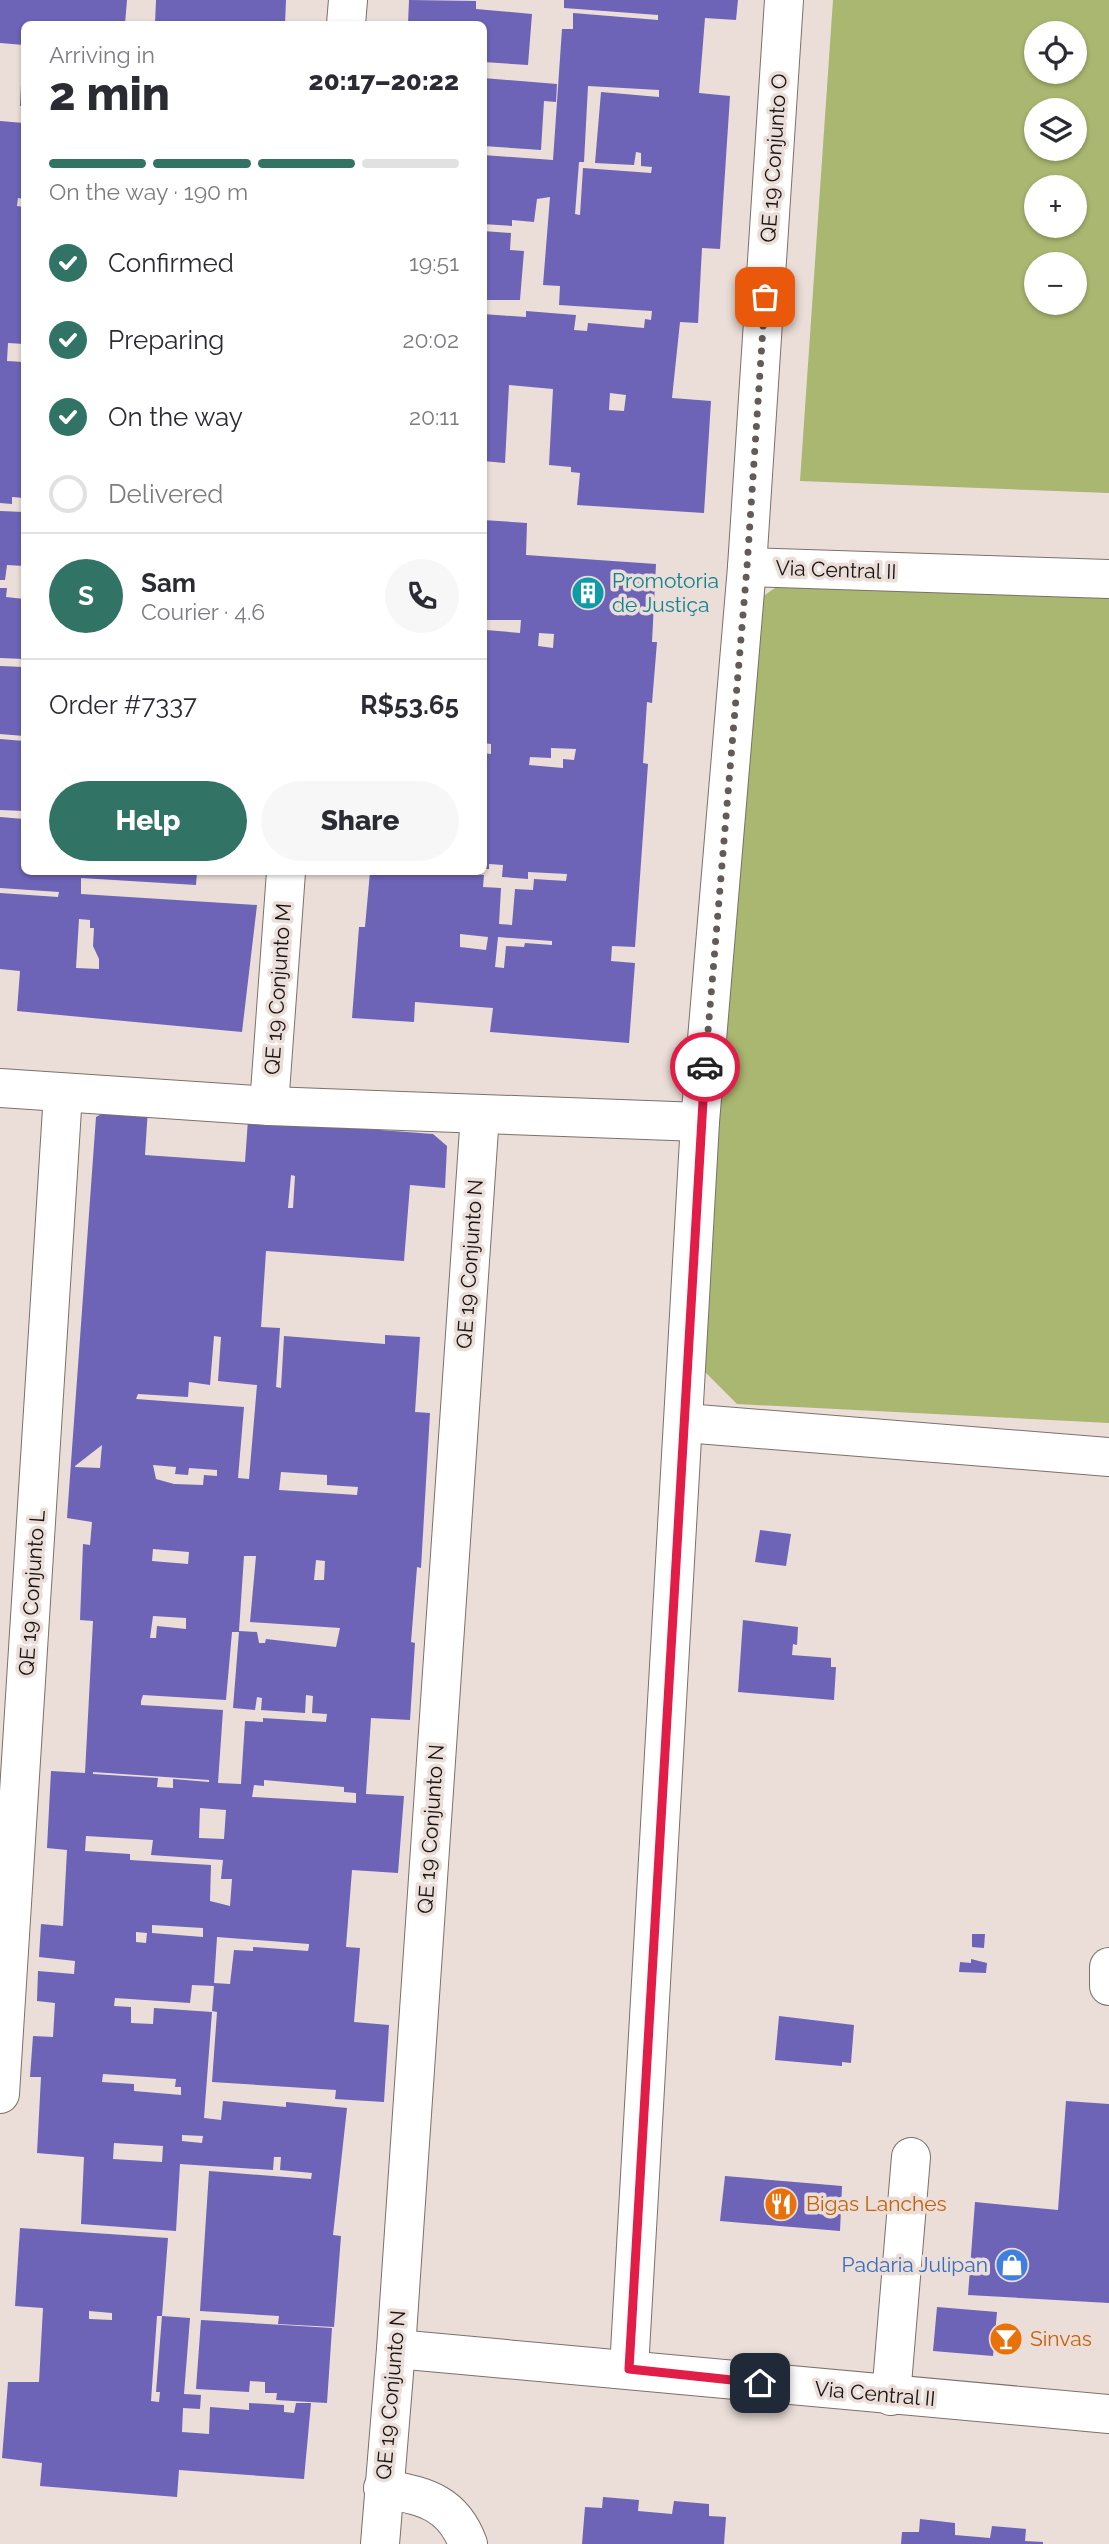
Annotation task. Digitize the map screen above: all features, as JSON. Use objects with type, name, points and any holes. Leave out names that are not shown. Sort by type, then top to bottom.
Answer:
[{"type":"street","points":[[346,21],[348,0]]},
{"type":"street","name":"QE 19 Conjunto O","points":[[747,567],[784,0]]},
{"type":"street","name":"Via Central II","points":[[1108,2417],[629,2369],[685,1423],[700,1122],[747,567],[1109,579]]},
{"type":"street","name":"QE 19 Conjunto M","points":[[269,1106],[286,875]]},
{"type":"street","points":[[0,1088],[269,1106],[700,1122]]},
{"type":"street","name":"QE 19 Conjunto L","points":[[0,2094],[64,1093]]},
{"type":"street","name":"QE 19 Conjunto N","points":[[380,2544],[396,2349],[480,1114]]},
{"type":"street","points":[[685,1423],[1109,1458]]},
{"type":"street","points":[[1109,1967],[1109,1986]]},
{"type":"street","points":[[891,2396],[911,2157]]},
{"type":"street","points":[[396,2349],[629,2369]]},
{"type":"street","points":[[383,2488],[419,2496],[445,2508],[460,2523],[468,2544]]},
{"type":"green space","points":[[833,0],[1109,0],[1109,493],[800,481]]},
{"type":"green space","points":[[811,563],[1109,569],[1109,1423],[737,1404],[703,1370],[749,606]]},
{"type":"building","points":[[0,0],[127,0],[125,21],[21,21],[21,45],[0,43]]},
{"type":"building","points":[[156,0],[286,0],[285,21],[155,21]]},
{"type":"building","points":[[409,0],[476,1],[476,9],[532,14],[528,65],[487,62],[487,21],[408,21]]},
{"type":"building","points":[[564,0],[738,0],[736,20],[705,18],[699,93],[730,96],[720,249],[702,248],[698,323],[680,322],[672,398],[711,401],[704,513],[577,505],[580,473],[571,472],[571,467],[549,465],[553,389],[509,385],[505,463],[487,461],[487,314],[526,317],[526,311],[576,315],[574,330],[587,331],[588,323],[644,328],[645,319],[651,320],[652,311],[559,305],[560,286],[543,285],[550,197],[537,199],[534,222],[512,220],[512,226],[487,224],[487,155],[553,160],[562,29],[573,29],[573,13],[658,20],[658,15],[564,8]],"holes":[[[588,86],[659,90],[659,97],[601,92],[595,163],[634,165],[636,152],[641,153],[641,166],[652,167],[651,173],[583,168],[580,215],[575,214],[579,162],[584,162]],[[610,393],[626,395],[624,411],[609,410]]]},
{"type":"building","points":[[487,78],[557,84],[556,102],[544,101],[541,150],[487,146]]},
{"type":"building","points":[[0,121],[21,123],[21,198],[18,198],[17,206],[21,207],[21,344],[8,343],[7,361],[21,362],[21,498],[12,497],[12,504],[0,503]]},
{"type":"building","points":[[487,231],[511,233],[510,250],[524,251],[520,300],[487,300]]},
{"type":"building","points":[[0,511],[21,512],[21,566],[7,565],[5,580],[0,580]]},
{"type":"building","points":[[487,520],[527,523],[526,555],[656,564],[652,642],[657,642],[652,703],[647,702],[643,763],[648,764],[635,947],[612,946],[611,961],[635,963],[629,1043],[490,1032],[493,1008],[415,1002],[414,1022],[352,1018],[359,927],[365,927],[370,875],[484,875],[483,887],[501,888],[499,924],[512,925],[515,889],[533,890],[534,879],[566,881],[567,874],[528,872],[528,879],[502,877],[503,865],[489,864],[487,869],[487,754],[491,754],[491,744],[487,744],[487,630],[520,633],[521,620],[487,620]],"holes":[[[539,633],[554,634],[553,648],[538,646]],[[551,748],[576,749],[574,760],[563,759],[563,768],[529,765],[530,757],[551,758]],[[460,934],[488,937],[486,950],[460,947]],[[498,937],[552,941],[552,945],[525,943],[524,947],[506,946],[504,968],[495,967]]]},
{"type":"building","points":[[0,588],[7,588],[6,597],[21,599],[21,659],[0,658]]},
{"type":"building","points":[[0,666],[21,667],[21,736],[0,734]]},
{"type":"building","points":[[0,739],[21,741],[21,811],[0,810]]},
{"type":"building","points":[[0,817],[21,819],[21,875],[197,875],[196,885],[81,878],[81,894],[257,905],[242,1032],[17,1011],[20,971],[0,969],[0,893],[58,897],[59,892],[0,888]],"holes":[[[79,919],[90,920],[90,928],[94,928],[93,946],[99,959],[99,969],[76,968]]]},
{"type":"building","points":[[117,1106],[148,1108],[145,1155],[245,1162],[248,1120],[433,1134],[447,1146],[445,1188],[410,1185],[404,1261],[266,1251],[261,1327],[280,1328],[276,1387],[281,1388],[284,1336],[385,1344],[385,1335],[420,1337],[415,1412],[430,1413],[421,1568],[417,1567],[411,1642],[415,1643],[410,1720],[371,1718],[366,1794],[404,1796],[398,1873],[352,1870],[346,1947],[360,1948],[354,2022],[389,2025],[384,2102],[335,2099],[336,2090],[212,2082],[217,2012],[212,2011],[214,1986],[192,1985],[190,2003],[115,1998],[114,2006],[131,2007],[131,2023],[153,2024],[154,2008],[212,2012],[204,2118],[221,2120],[223,2101],[286,2107],[286,2102],[347,2108],[333,2235],[341,2236],[334,2327],[278,2324],[279,2316],[200,2311],[209,2171],[311,2179],[312,2173],[280,2170],[281,2157],[274,2157],[273,2170],[180,2164],[176,2231],[81,2224],[84,2157],[37,2153],[41,2077],[30,2077],[33,2036],[53,2037],[55,2003],[37,2001],[38,1971],[74,1974],[75,1961],[39,1957],[41,1924],[63,1926],[67,1850],[47,1848],[51,1771],[85,1773],[93,1621],[80,1620],[83,1544],[90,1545],[92,1522],[67,1518],[96,1117]],"holes":[[[291,1175],[295,1176],[293,1208],[288,1208]],[[214,1336],[221,1337],[218,1381],[257,1385],[249,1479],[238,1478],[244,1407],[136,1399],[138,1394],[188,1397],[189,1382],[210,1385]],[[102,1445],[100,1468],[75,1467],[75,1466]],[[153,1465],[176,1467],[175,1474],[188,1475],[189,1468],[217,1470],[217,1476],[204,1475],[203,1485],[174,1484],[156,1479]],[[281,1472],[327,1475],[327,1485],[358,1487],[357,1495],[279,1490]],[[153,1549],[189,1552],[188,1564],[152,1561]],[[244,1556],[256,1556],[250,1622],[340,1628],[336,1647],[266,1639],[265,1643],[259,1643],[257,1632],[239,1631]],[[316,1560],[325,1561],[324,1580],[314,1580]],[[153,1616],[186,1618],[186,1629],[157,1626],[156,1638],[150,1638]],[[232,1632],[239,1632],[233,1708],[255,1710],[257,1697],[262,1698],[261,1710],[305,1713],[306,1695],[313,1696],[312,1713],[327,1714],[326,1722],[263,1718],[263,1722],[245,1721],[241,1784],[218,1783],[223,1710],[141,1705],[143,1695],[226,1700]],[[93,1772],[209,1780],[173,1779],[173,1788],[157,1787],[158,1778]],[[264,1780],[344,1787],[344,1792],[356,1793],[356,1803],[252,1797],[254,1785],[264,1786]],[[200,1808],[226,1810],[224,1839],[199,1838]],[[86,1836],[153,1840],[151,1855],[223,1860],[221,1879],[232,1879],[230,1906],[210,1901],[211,1865],[130,1860],[130,1854],[85,1851]],[[152,1925],[203,1928],[203,1937],[152,1933]],[[136,1932],[147,1933],[146,1943],[136,1942]],[[217,1937],[309,1944],[308,1951],[253,1947],[253,1951],[234,1950],[230,1984],[214,1983]],[[103,2074],[176,2079],[175,2087],[181,2087],[181,2095],[134,2091],[134,2084],[102,2082]],[[182,2135],[203,2136],[202,2143],[182,2141]],[[114,2143],[163,2146],[162,2162],[113,2159]]]},
{"type":"building","points":[[760,1530],[791,1534],[786,1566],[755,1562]]},
{"type":"building","points":[[743,1620],[798,1627],[797,1645],[793,1644],[792,1655],[831,1658],[831,1667],[836,1667],[834,1700],[738,1692]]},
{"type":"building","points":[[972,1934],[985,1934],[984,1948],[972,1947]]},
{"type":"building","points":[[971,1959],[987,1963],[986,1973],[959,1972],[960,1962],[971,1963]]},
{"type":"building","points":[[779,2016],[854,2025],[851,2063],[842,2062],[842,2066],[775,2060]]},
{"type":"building","points":[[1066,2101],[1109,2104],[1109,2303],[968,2295],[975,2202],[1058,2210]]},
{"type":"building","name":"Bigas Lanches","points":[[725,2176],[842,2186],[840,2231],[720,2221]]},
{"type":"building","points":[[20,2228],[168,2238],[162,2316],[190,2318],[184,2394],[201,2395],[200,2409],[183,2408],[182,2432],[209,2434],[210,2407],[249,2410],[249,2403],[284,2405],[284,2412],[294,2413],[296,2403],[311,2403],[304,2479],[179,2470],[177,2497],[40,2486],[42,2463],[2,2458],[8,2382],[39,2382],[43,2308],[15,2306]],"holes":[[[89,2311],[112,2313],[112,2320],[89,2319]],[[157,2316],[162,2316],[156,2392],[160,2392],[159,2402],[151,2401]]]},
{"type":"building","points":[[937,2307],[997,2312],[993,2356],[933,2351]]},
{"type":"building","points":[[201,2320],[332,2328],[327,2403],[276,2400],[277,2393],[265,2393],[265,2382],[250,2381],[249,2392],[196,2389]]},
{"type":"building","points":[[603,2497],[639,2500],[638,2511],[672,2514],[674,2501],[709,2504],[709,2516],[726,2517],[724,2544],[582,2544],[585,2507],[602,2508]]},
{"type":"building","points":[[920,2519],[955,2523],[955,2535],[990,2538],[992,2526],[1026,2529],[1025,2541],[1043,2544],[901,2544],[902,2532],[919,2532]]},
{"type":"way so far","points":[[705,1067],[747,567],[765,297]]},
{"type":"place","name":"Promotoria de Justiça","points":[[588,593]]},
{"type":"place","name":"Bigas Lanches","points":[[781,2204]]},
{"type":"place","name":"Padaria Julipan","points":[[1012,2265]]},
{"type":"place","name":"Sinvas","points":[[1006,2339]]},
{"type":"route","points":[[705,1067],[629,2369],[760,2383]]}]
